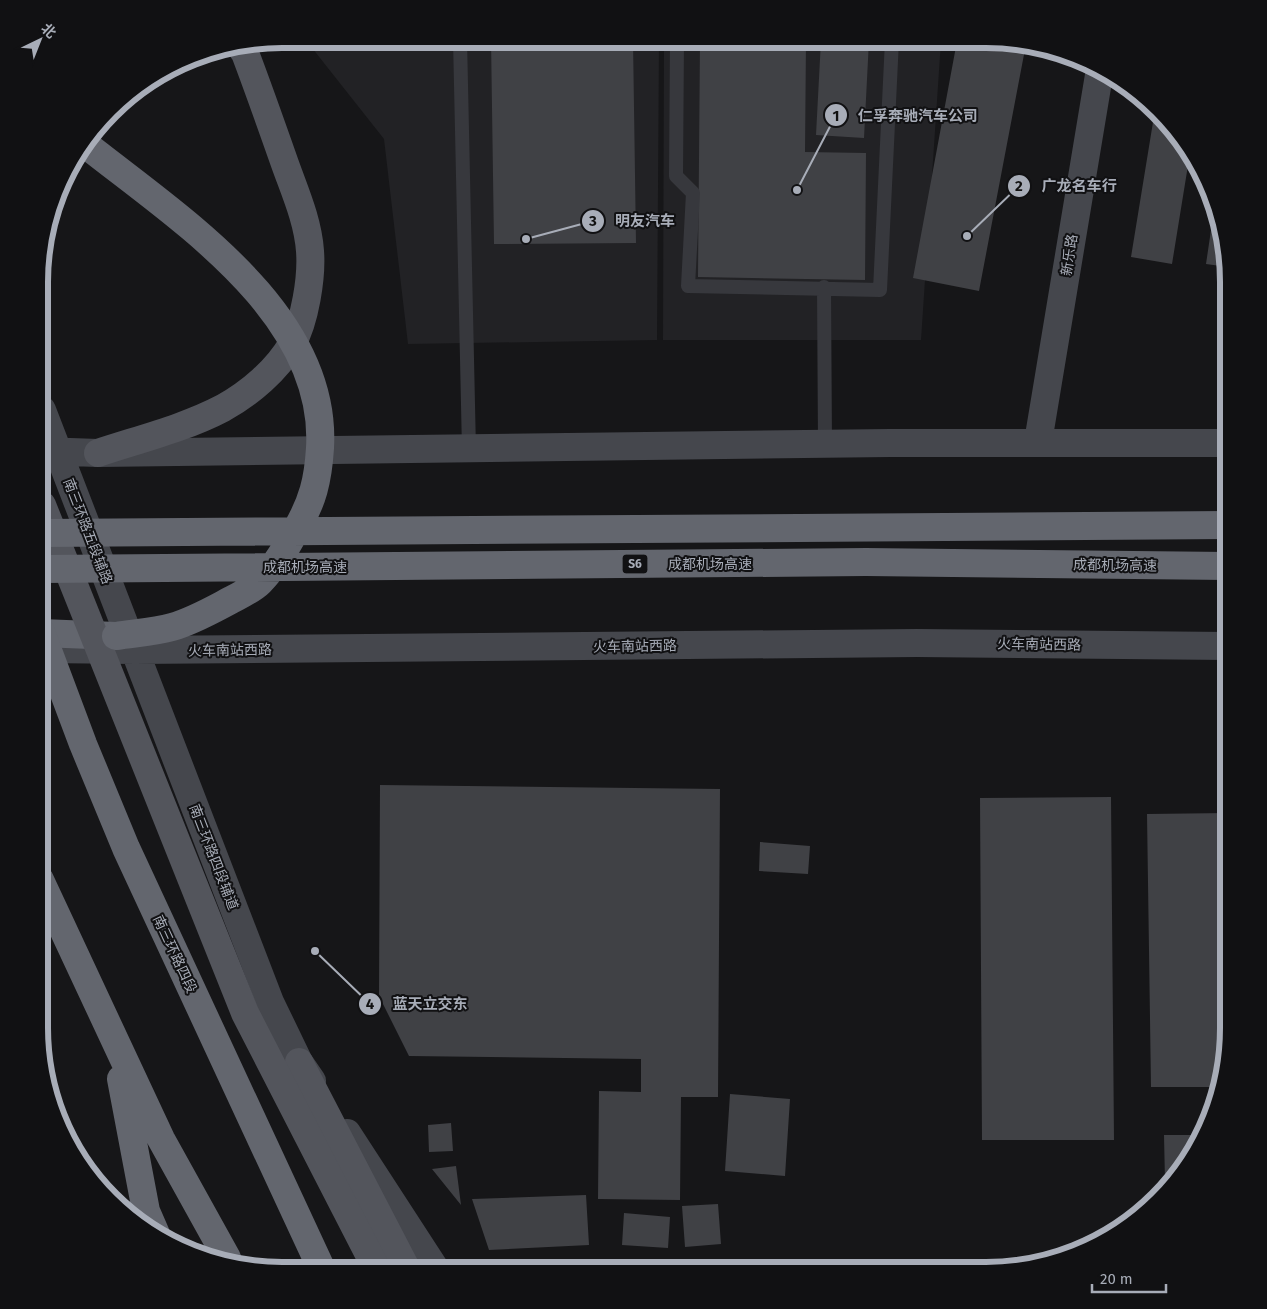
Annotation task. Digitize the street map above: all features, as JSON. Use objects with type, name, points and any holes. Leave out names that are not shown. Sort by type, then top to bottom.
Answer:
[{"type":"highway","points":[[48,633],[116,636],[172,627],[200,616],[238,596],[259,583],[283,553],[305,515],[318,478],[321,431],[315,392],[298,346],[266,300],[223,256],[89,148]]},
{"type":"highway","points":[[48,533],[1220,525]]},
{"type":"highway","name":"成都机场高速","points":[[48,569],[856,562],[1220,566]]},
{"type":"highway","name":"南三环路四段","points":[[48,652],[83,744],[126,848],[318,1262]]},
{"type":"highway","points":[[48,898],[109,1032],[161,1139],[225,1255]]},
{"type":"highway","points":[[109,1032],[151,1221]]},
{"type":"main road","points":[[98,453],[222,408],[264,378],[292,343],[308,283],[310,250],[305,221],[244,51]]},
{"type":"main road","name":"新乐路","points":[[1038,442],[1099,77]]},
{"type":"main road","points":[[50,451],[98,453],[1038,442],[1220,443]]},
{"type":"main road","name":"南三环路五段辅路","points":[[50,451],[135,650]]},
{"type":"main road","points":[[48,520],[245,1013],[373,1262]]},
{"type":"main road","name":"火车南站西路","points":[[48,649],[135,650],[917,643],[1220,646]]},
{"type":"main road","name":"南三环路四段辅道","points":[[135,650],[270,1002],[300,1062],[431,1262]]},
{"type":"main road","points":[[300,1062],[403,1262]]},
{"type":"lane","points":[[460,48],[469,450]]},
{"type":"lane","points":[[678,48],[676,176],[693,193],[688,286],[824,287],[880,290],[892,48]]},
{"type":"lane","points":[[824,287],[825,444]]},
{"type":"shaded area","points":[[312,48],[659,48],[657,340],[408,344],[384,139]]},
{"type":"shaded area","points":[[664,48],[941,48],[921,340],[663,340]]},
{"type":"building","points":[[491,48],[633,48],[636,243],[494,244]]},
{"type":"building","points":[[700,48],[806,48],[805,152],[866,153],[865,280],[698,277]]},
{"type":"building","points":[[821,48],[869,48],[864,138],[816,135]]},
{"type":"building","points":[[956,48],[1000,48],[1025,51],[979,291],[913,278]]},
{"type":"building","points":[[1154,119],[1171,139],[1188,165],[1172,264],[1131,257]]},
{"type":"building","points":[[1212,222],[1219,266],[1206,264]]},
{"type":"building","points":[[380,785],[720,789],[718,1097],[681,1097],[680,1200],[598,1199],[599,1091],[641,1092],[641,1059],[409,1056],[379,996]]},
{"type":"building","points":[[1111,797],[1114,1140],[982,1140],[980,798]]},
{"type":"building","points":[[1220,813],[1220,1027],[1212,1087],[1151,1087],[1147,814]]},
{"type":"building","points":[[760,842],[810,846],[808,874],[759,871]]},
{"type":"building","points":[[730,1094],[790,1099],[785,1176],[725,1171]]},
{"type":"building","points":[[451,1123],[453,1151],[429,1152],[428,1125]]},
{"type":"building","points":[[1164,1135],[1193,1135],[1180,1157],[1165,1177]]},
{"type":"building","points":[[456,1166],[461,1205],[432,1169]]},
{"type":"building","points":[[586,1195],[589,1245],[489,1250],[472,1199]]},
{"type":"building","points":[[718,1204],[721,1244],[685,1247],[682,1206]]},
{"type":"building","points":[[624,1213],[670,1217],[668,1248],[622,1245]]},
{"type":"place","name":"仁孚奔驰汽车公司","points":[[797,190]]},
{"type":"place","name":"广龙名车行","points":[[967,236]]},
{"type":"place","name":"明友汽车","points":[[526,239]]},
{"type":"place","name":"蓝天立交东","points":[[315,951]]}]
